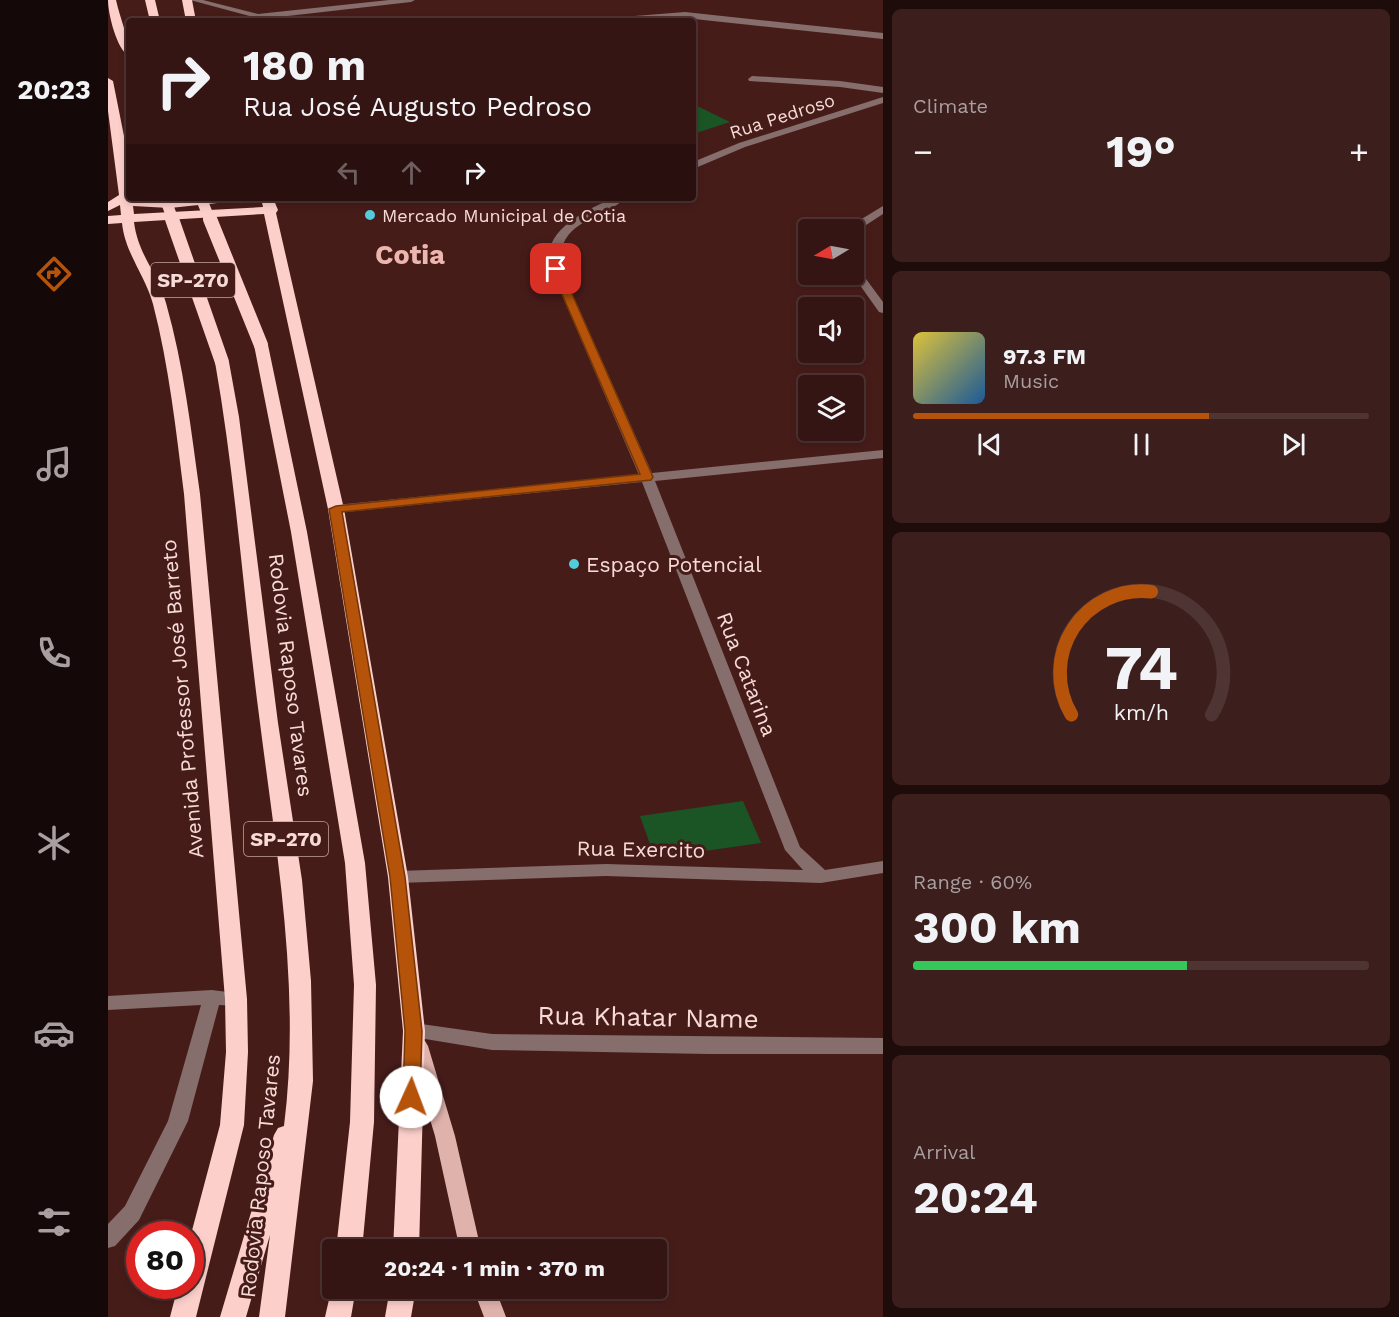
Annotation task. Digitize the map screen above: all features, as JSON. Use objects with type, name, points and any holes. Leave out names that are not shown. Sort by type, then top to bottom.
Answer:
[{"type":"highway","points":[[111,0],[119,31],[126,46]]},
{"type":"highway","points":[[120,0],[126,23]]},
{"type":"highway","points":[[150,0],[154,18]]},
{"type":"highway","points":[[187,0],[190,18]]},
{"type":"highway","name":"Avenida Professor José Barreto","points":[[108,81],[121,152],[124,200],[129,230],[157,295],[171,346],[183,426],[192,494],[236,999],[237,1052],[232,1125],[183,1317]]},
{"type":"highway","points":[[108,207],[124,200]]},
{"type":"highway","points":[[136,201],[170,204],[198,201]]},
{"type":"highway","name":"Rodovia Raposo Tavares","points":[[166,201],[222,362],[232,417],[269,723],[292,879],[300,981],[301,1081],[272,1317]]},
{"type":"highway","name":"Rodovia Raposo Tavares","points":[[202,201],[261,345],[299,532],[355,863],[365,996],[362,1122],[350,1239]]},
{"type":"highway","points":[[108,231],[159,226],[201,213],[269,204],[336,509],[398,877],[414,1031],[406,1239]]},
{"type":"highway","points":[[108,220],[129,230]]},
{"type":"highway","points":[[233,1317],[301,1081]]},
{"type":"highway","points":[[338,1317],[341,1299]]},
{"type":"highway","points":[[398,1317],[401,1299]]},
{"type":"main road","points":[[414,1031],[445,1136],[468,1239]]},
{"type":"main road","points":[[488,1299],[495,1317]]},
{"type":"street","points":[[194,0],[262,18]]},
{"type":"street","points":[[258,17],[411,0]]},
{"type":"street","points":[[636,18],[685,15],[883,36]]},
{"type":"street","points":[[752,79],[840,84],[883,90]]},
{"type":"street","name":"Rua Pedroso","points":[[696,165],[742,145],[883,100]]},
{"type":"street","name":"Rua Catarina","points":[[615,201],[584,217],[563,235],[554,253],[556,269],[647,477],[793,850],[821,877]]},
{"type":"street","points":[[864,222],[883,209]]},
{"type":"street","points":[[864,284],[883,310]]},
{"type":"street","points":[[336,509],[883,454]]},
{"type":"street","name":"Rua Exercito","points":[[398,877],[606,870],[821,877],[883,867]]},
{"type":"street","points":[[108,1003],[212,997],[236,999]]},
{"type":"street","points":[[108,1239],[132,1214],[178,1121],[212,997]]},
{"type":"street","name":"Rua Khatar Name","points":[[414,1031],[492,1042],[883,1046]]},
{"type":"green space","points":[[696,105],[730,122],[696,133]]},
{"type":"green space","points":[[743,801],[761,843],[655,858],[640,816]]},
{"type":"place","name":"Mercado Municipal de Cotia","points":[[370,215]]},
{"type":"place","name":"Espaço Potencial","points":[[574,564]]},
{"type":"district","name":"Cotia","points":[[410,255]]},
{"type":"route","points":[[411,1097],[414,1031],[398,877],[336,509],[647,477],[556,269]]}]
